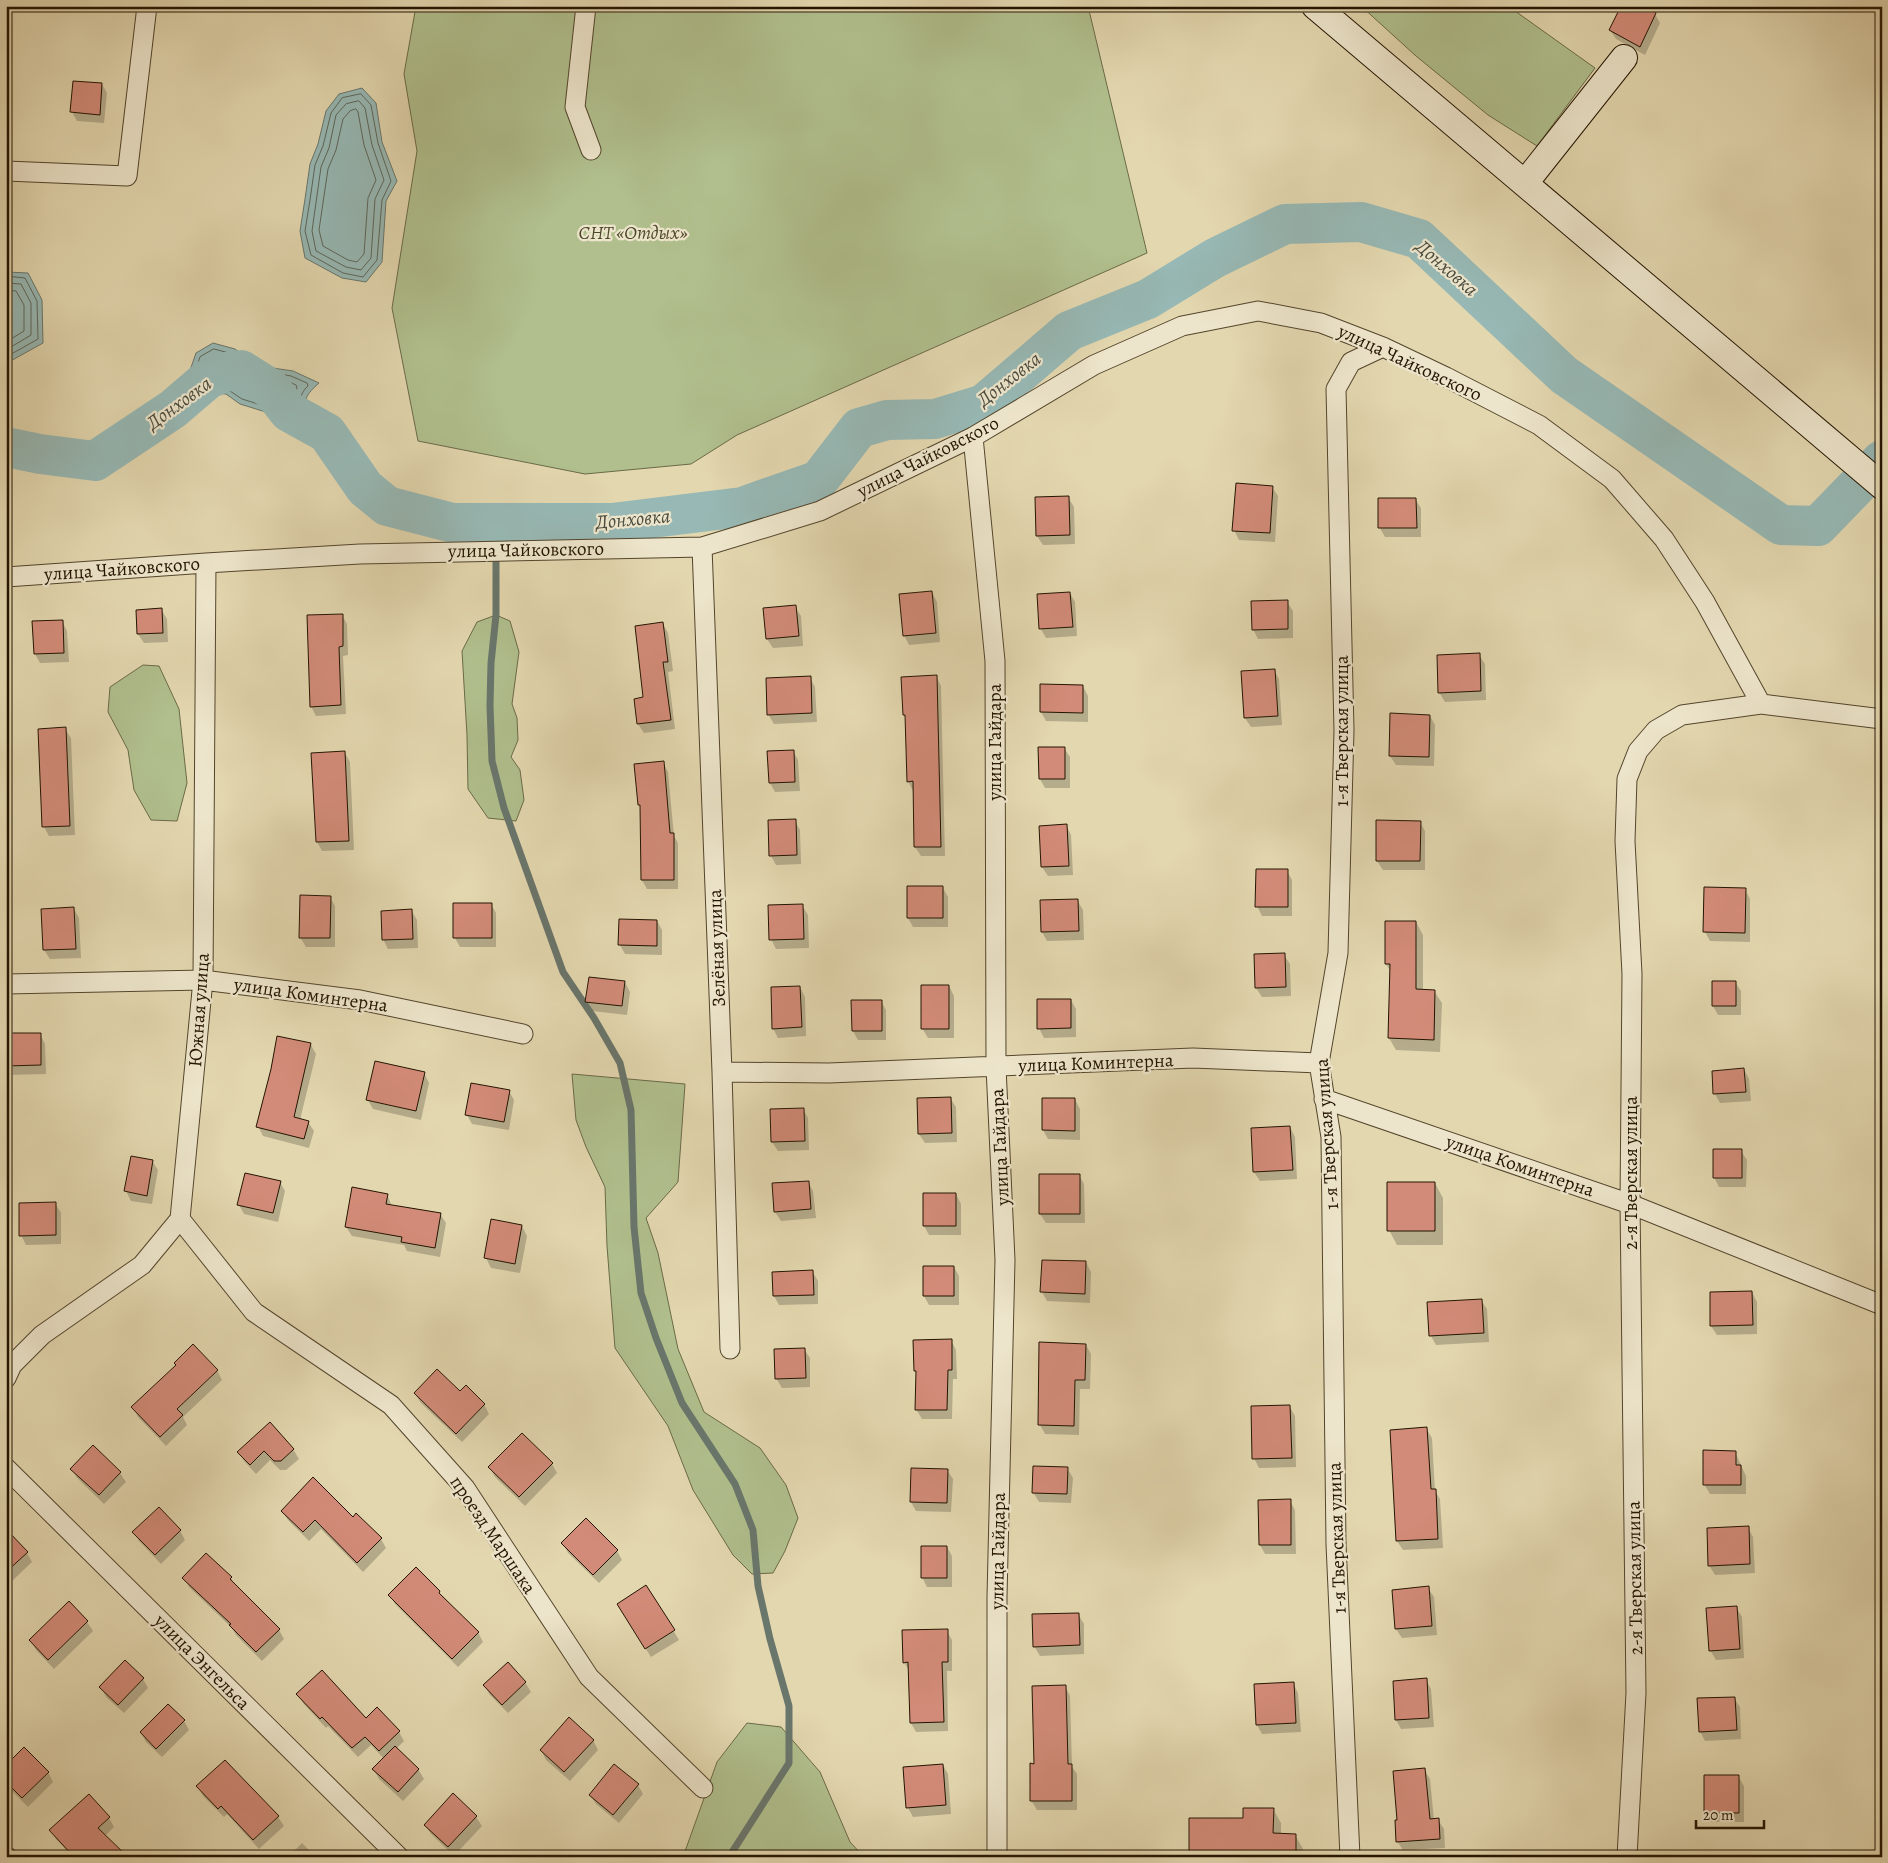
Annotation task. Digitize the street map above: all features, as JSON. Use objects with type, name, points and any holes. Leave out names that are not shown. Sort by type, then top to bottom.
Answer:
[{"type":"street","points":[[6,171],[127,176],[147,6]]},
{"type":"street","points":[[586,6],[576,107],[591,150]]},
{"type":"street","points":[[1315,6],[1882,486]]},
{"type":"street","points":[[1525,183],[1624,58]]},
{"type":"street","name":"улица Чайковского","points":[[6,577],[360,554],[702,547],[820,511],[973,437],[1094,365],[1182,326],[1258,311],[1321,323],[1383,347],[1446,377],[1539,426],[1612,479],[1664,539],[1705,602],[1761,704]]},
{"type":"street","name":"1-я Тверская улица","points":[[1350,1857],[1336,1544],[1331,1137],[1319,1063],[1338,953],[1344,730],[1336,389],[1351,362],[1383,347]]},
{"type":"street","name":"улица Гайдара","points":[[973,437],[995,661],[996,1067],[1005,1260],[997,1597],[997,1857]]},
{"type":"street","name":"Зелёная улица","points":[[702,547],[722,1072],[730,1349]]},
{"type":"street","name":"Южная улица","points":[[180,1218],[203,980],[206,563]]},
{"type":"street","name":"2-я Тверская улица","points":[[1627,1857],[1636,1693],[1630,1204],[1632,974],[1625,842],[1627,779],[1638,751],[1656,730],[1682,714],[1761,704],[1882,719]]},
{"type":"street","name":"улица Коминтерна","points":[[6,984],[203,980],[360,1000],[524,1034]]},
{"type":"street","name":"улица Коминтерна","points":[[722,1072],[828,1073],[1193,1058],[1319,1063]]},
{"type":"street","name":"улица Коминтерна","points":[[1324,1099],[1630,1204],[1882,1305]]},
{"type":"street","points":[[6,1378],[12,1365],[42,1335],[142,1266],[180,1218]]},
{"type":"street","name":"проезд Маршака","points":[[180,1218],[254,1312],[392,1405],[465,1488],[589,1677],[703,1788]]},
{"type":"street","name":"улица Энгельса","points":[[6,1468],[399,1857]]},
{"type":"green space","name":"СНТ «Отдых»","points":[[416,6],[1088,6],[1147,253],[737,435],[691,464],[585,474],[418,441],[392,308],[417,151],[404,74]]},
{"type":"green space","points":[[1361,6],[1508,6],[1595,68],[1537,146],[1488,115],[1416,56]]},
{"type":"green space","points":[[496,615],[510,621],[519,652],[512,704],[517,718],[518,740],[511,757],[520,770],[524,800],[516,821],[488,818],[468,789],[462,651],[477,622]]},
{"type":"green space","points":[[143,665],[159,666],[179,709],[187,783],[177,821],[151,820],[134,790],[128,750],[108,712],[110,687]]},
{"type":"green space","points":[[572,1074],[685,1084],[678,1182],[646,1218],[658,1253],[678,1349],[704,1412],[760,1448],[786,1485],[798,1518],[785,1551],[773,1573],[752,1574],[733,1555],[693,1490],[668,1426],[615,1348],[607,1246],[605,1187],[586,1147],[576,1120]]},
{"type":"green space","points":[[747,1723],[781,1727],[820,1772],[850,1842],[864,1857],[683,1857],[717,1762]]},
{"type":"water","points":[[362,88],[376,103],[382,142],[397,181],[386,201],[382,262],[366,282],[342,278],[305,258],[300,231],[310,164],[318,144],[326,111],[339,94]]},
{"type":"water","points":[[6,272],[28,273],[42,300],[43,343],[7,363]]},
{"type":"water","points":[[213,343],[235,349],[248,359],[266,367],[293,371],[319,383],[307,397],[305,405],[308,423],[295,426],[269,413],[240,404],[226,394],[214,393],[192,400],[186,399],[187,379],[196,353]]},
{"type":"building","points":[[1621,6],[1641,6],[1656,13],[1640,47],[1609,30]]},
{"type":"building","points":[[73,81],[102,83],[100,115],[70,112]]},
{"type":"building","points":[[1236,483],[1273,486],[1270,533],[1232,531]]},
{"type":"building","points":[[1069,496],[1070,535],[1036,536],[1035,497]]},
{"type":"building","points":[[1378,498],[1416,498],[1417,528],[1378,528]]},
{"type":"building","points":[[932,591],[936,633],[903,636],[899,594]]},
{"type":"building","points":[[1070,592],[1073,627],[1039,629],[1037,594]]},
{"type":"building","points":[[1288,600],[1288,629],[1252,630],[1251,601]]},
{"type":"building","points":[[796,605],[799,636],[766,639],[763,608]]},
{"type":"building","points":[[162,608],[163,633],[137,634],[136,610]]},
{"type":"building","points":[[343,614],[343,646],[339,647],[341,705],[310,707],[307,615]]},
{"type":"building","points":[[63,620],[64,653],[34,654],[32,621]]},
{"type":"building","points":[[663,622],[668,662],[663,662],[671,720],[637,724],[634,699],[643,697],[635,626]]},
{"type":"building","points":[[1480,653],[1481,691],[1438,693],[1437,655]]},
{"type":"building","points":[[1275,669],[1278,716],[1244,718],[1241,671]]},
{"type":"building","points":[[937,675],[941,847],[914,847],[913,781],[907,782],[905,715],[903,715],[901,677]]},
{"type":"building","points":[[811,676],[812,713],[767,715],[766,678]]},
{"type":"building","points":[[1040,684],[1083,685],[1083,713],[1040,712]]},
{"type":"building","points":[[1390,713],[1430,715],[1429,757],[1389,756]]},
{"type":"building","points":[[66,727],[70,826],[42,827],[38,729]]},
{"type":"building","points":[[1038,747],[1065,747],[1065,779],[1039,779]]},
{"type":"building","points":[[794,750],[795,782],[769,783],[767,751]]},
{"type":"building","points":[[345,751],[349,841],[316,842],[311,753]]},
{"type":"building","points":[[664,761],[670,833],[674,833],[674,880],[641,880],[640,805],[638,805],[634,764]]},
{"type":"building","points":[[796,819],[797,855],[769,856],[768,820]]},
{"type":"building","points":[[1376,820],[1421,821],[1420,861],[1376,861]]},
{"type":"building","points":[[1067,824],[1069,866],[1041,867],[1039,826]]},
{"type":"building","points":[[1256,869],[1288,869],[1288,907],[1255,907]]},
{"type":"building","points":[[907,886],[943,886],[943,918],[907,918]]},
{"type":"building","points":[[1704,887],[1746,888],[1745,933],[1703,932]]},
{"type":"building","points":[[300,895],[331,896],[330,938],[299,938]]},
{"type":"building","points":[[1078,899],[1079,931],[1041,932],[1040,900]]},
{"type":"building","points":[[453,903],[492,903],[492,938],[453,938]]},
{"type":"building","points":[[803,904],[804,939],[769,940],[768,905]]},
{"type":"building","points":[[74,907],[76,949],[43,950],[41,909]]},
{"type":"building","points":[[412,909],[413,939],[382,940],[381,911]]},
{"type":"building","points":[[619,919],[657,920],[657,946],[618,945]]},
{"type":"building","points":[[1385,921],[1416,921],[1416,989],[1435,990],[1434,1040],[1388,1038],[1390,964],[1385,964]]},
{"type":"building","points":[[1285,953],[1286,987],[1255,988],[1254,954]]},
{"type":"building","points":[[589,977],[625,981],[622,1006],[585,1002]]},
{"type":"building","points":[[1712,981],[1736,981],[1736,1006],[1712,1006]]},
{"type":"building","points":[[921,985],[949,985],[949,1029],[921,1029]]},
{"type":"building","points":[[800,986],[802,1027],[772,1029],[771,987]]},
{"type":"building","points":[[1037,999],[1071,999],[1071,1028],[1037,1029]]},
{"type":"building","points":[[851,1000],[882,1000],[882,1031],[852,1031]]},
{"type":"building","points":[[6,1033],[41,1033],[41,1065],[6,1066]]},
{"type":"building","points":[[277,1036],[311,1043],[294,1117],[309,1121],[304,1139],[256,1127],[271,1069]]},
{"type":"building","points":[[375,1061],[425,1072],[416,1111],[366,1100]]},
{"type":"building","points":[[1744,1068],[1746,1092],[1713,1094],[1712,1071]]},
{"type":"building","points":[[471,1083],[510,1090],[504,1122],[465,1115]]},
{"type":"building","points":[[951,1097],[952,1133],[918,1134],[917,1098]]},
{"type":"building","points":[[1042,1098],[1075,1098],[1075,1131],[1042,1130]]},
{"type":"building","points":[[804,1108],[805,1141],[771,1142],[770,1109]]},
{"type":"building","points":[[1290,1126],[1293,1170],[1253,1172],[1251,1128]]},
{"type":"building","points":[[1713,1149],[1742,1149],[1742,1178],[1713,1178]]},
{"type":"building","points":[[131,1156],[153,1160],[147,1196],[124,1191]]},
{"type":"building","points":[[245,1173],[281,1181],[273,1213],[237,1205]]},
{"type":"building","points":[[1039,1174],[1080,1174],[1080,1214],[1039,1214]]},
{"type":"building","points":[[809,1181],[811,1209],[774,1212],[772,1183]]},
{"type":"building","points":[[1387,1182],[1435,1182],[1435,1231],[1387,1231]]},
{"type":"building","points":[[352,1187],[388,1194],[386,1204],[441,1213],[435,1248],[401,1242],[402,1237],[345,1227]]},
{"type":"building","points":[[923,1193],[956,1193],[956,1226],[923,1226]]},
{"type":"building","points":[[56,1202],[56,1235],[19,1236],[19,1203]]},
{"type":"building","points":[[491,1219],[522,1225],[515,1264],[484,1258]]},
{"type":"building","points":[[1042,1260],[1086,1261],[1085,1294],[1040,1292]]},
{"type":"building","points":[[923,1266],[954,1266],[954,1296],[923,1296]]},
{"type":"building","points":[[813,1270],[814,1295],[773,1296],[772,1272]]},
{"type":"building","points":[[1752,1291],[1753,1325],[1710,1326],[1710,1292]]},
{"type":"building","points":[[1482,1299],[1484,1333],[1429,1336],[1427,1302]]},
{"type":"building","points":[[952,1339],[952,1370],[948,1370],[947,1410],[915,1410],[916,1371],[914,1371],[913,1340]]},
{"type":"building","points":[[1039,1342],[1086,1344],[1085,1380],[1075,1380],[1074,1426],[1038,1425]]},
{"type":"building","points":[[193,1344],[218,1370],[177,1409],[183,1415],[160,1437],[131,1407],[176,1365],[174,1363]]},
{"type":"building","points":[[805,1348],[806,1378],[775,1379],[774,1349]]},
{"type":"building","points":[[437,1369],[460,1391],[466,1385],[485,1404],[456,1434],[414,1393]]},
{"type":"building","points":[[1290,1405],[1292,1458],[1252,1459],[1251,1406]]},
{"type":"building","points":[[270,1422],[294,1449],[281,1461],[274,1461],[264,1451],[250,1465],[237,1452]]},
{"type":"building","points":[[1427,1427],[1431,1489],[1436,1489],[1438,1539],[1396,1541],[1390,1430]]},
{"type":"building","points":[[522,1433],[553,1463],[519,1497],[488,1467]]},
{"type":"building","points":[[93,1445],[121,1472],[99,1495],[70,1469]]},
{"type":"building","points":[[1703,1450],[1736,1451],[1736,1465],[1741,1465],[1741,1485],[1703,1485]]},
{"type":"building","points":[[1033,1466],[1068,1467],[1067,1494],[1032,1493]]},
{"type":"building","points":[[911,1468],[948,1469],[947,1503],[910,1502]]},
{"type":"building","points":[[313,1477],[353,1517],[356,1513],[382,1538],[357,1563],[315,1520],[303,1532],[281,1511]]},
{"type":"building","points":[[1291,1499],[1291,1545],[1259,1545],[1258,1500]]},
{"type":"building","points":[[159,1507],[181,1530],[155,1555],[132,1532]]},
{"type":"building","points":[[586,1518],[618,1550],[593,1575],[561,1543]]},
{"type":"building","points":[[1749,1526],[1750,1564],[1708,1566],[1707,1528]]},
{"type":"building","points":[[6,1529],[28,1552],[6,1572]]},
{"type":"building","points":[[921,1546],[947,1546],[947,1578],[921,1578]]},
{"type":"building","points":[[206,1553],[232,1577],[230,1579],[280,1629],[256,1652],[229,1625],[231,1624],[182,1578]]},
{"type":"building","points":[[416,1567],[440,1591],[439,1593],[479,1632],[452,1659],[388,1595]]},
{"type":"building","points":[[646,1585],[675,1630],[645,1649],[617,1604]]},
{"type":"building","points":[[1429,1586],[1432,1626],[1395,1629],[1392,1590]]},
{"type":"building","points":[[69,1601],[88,1621],[48,1660],[29,1640]]},
{"type":"building","points":[[1737,1606],[1740,1649],[1709,1651],[1706,1608]]},
{"type":"building","points":[[1079,1613],[1080,1645],[1033,1647],[1032,1614]]},
{"type":"building","points":[[948,1629],[948,1662],[942,1662],[944,1722],[910,1723],[908,1662],[903,1663],[902,1630]]},
{"type":"building","points":[[125,1660],[144,1678],[118,1705],[99,1687]]},
{"type":"building","points":[[508,1662],[526,1682],[502,1705],[483,1685]]},
{"type":"building","points":[[322,1670],[366,1718],[377,1707],[400,1731],[379,1751],[365,1737],[352,1748],[296,1694]]},
{"type":"building","points":[[1427,1678],[1429,1718],[1395,1720],[1393,1681]]},
{"type":"building","points":[[1294,1682],[1296,1723],[1256,1725],[1254,1684]]},
{"type":"building","points":[[1066,1685],[1068,1764],[1072,1764],[1072,1801],[1030,1801],[1030,1763],[1034,1764],[1032,1686]]},
{"type":"building","points":[[1735,1697],[1737,1730],[1699,1732],[1697,1698]]},
{"type":"building","points":[[168,1704],[185,1720],[156,1749],[140,1732]]},
{"type":"building","points":[[569,1717],[594,1740],[564,1772],[540,1750]]},
{"type":"building","points":[[395,1746],[419,1769],[398,1792],[372,1769]]},
{"type":"building","points":[[24,1747],[49,1772],[22,1798],[6,1782],[6,1765]]},
{"type":"building","points":[[225,1760],[279,1816],[253,1840],[221,1806],[218,1809],[196,1786]]},
{"type":"building","points":[[614,1764],[639,1784],[613,1815],[589,1795]]},
{"type":"building","points":[[943,1764],[946,1805],[906,1808],[903,1767]]},
{"type":"building","points":[[1425,1768],[1430,1819],[1439,1818],[1440,1839],[1396,1842],[1395,1820],[1397,1820],[1393,1771]]},
{"type":"building","points":[[1704,1775],[1739,1775],[1739,1813],[1704,1813]]},
{"type":"building","points":[[453,1793],[477,1816],[448,1847],[424,1825]]},
{"type":"building","points":[[89,1794],[110,1817],[98,1828],[128,1857],[74,1857],[49,1830]]},
{"type":"building","points":[[1243,1808],[1274,1808],[1273,1833],[1296,1834],[1296,1855],[1189,1855],[1189,1818],[1243,1818]]},
{"type":"waterway","name":"Донховка","points":[[6,447],[40,454],[95,461],[173,409],[208,379],[225,372],[241,370],[271,389],[289,412],[327,433],[365,488],[387,506],[453,523],[612,523],[742,507],[819,480],[859,428],[887,420],[935,419],[984,404],[1069,331],[1148,299],[1215,258],[1285,224],[1361,222],[1419,239],[1564,375],[1781,525],[1818,526],[1882,460]]},
{"type":"waterway","points":[[453,523],[489,535],[496,551],[496,615],[491,663],[490,706],[492,761],[504,808],[563,972],[594,1018],[620,1063],[631,1110],[634,1227],[641,1293],[656,1338],[682,1403],[735,1484],[753,1530],[758,1586],[770,1639],[789,1706],[789,1763],[729,1857]]}]
